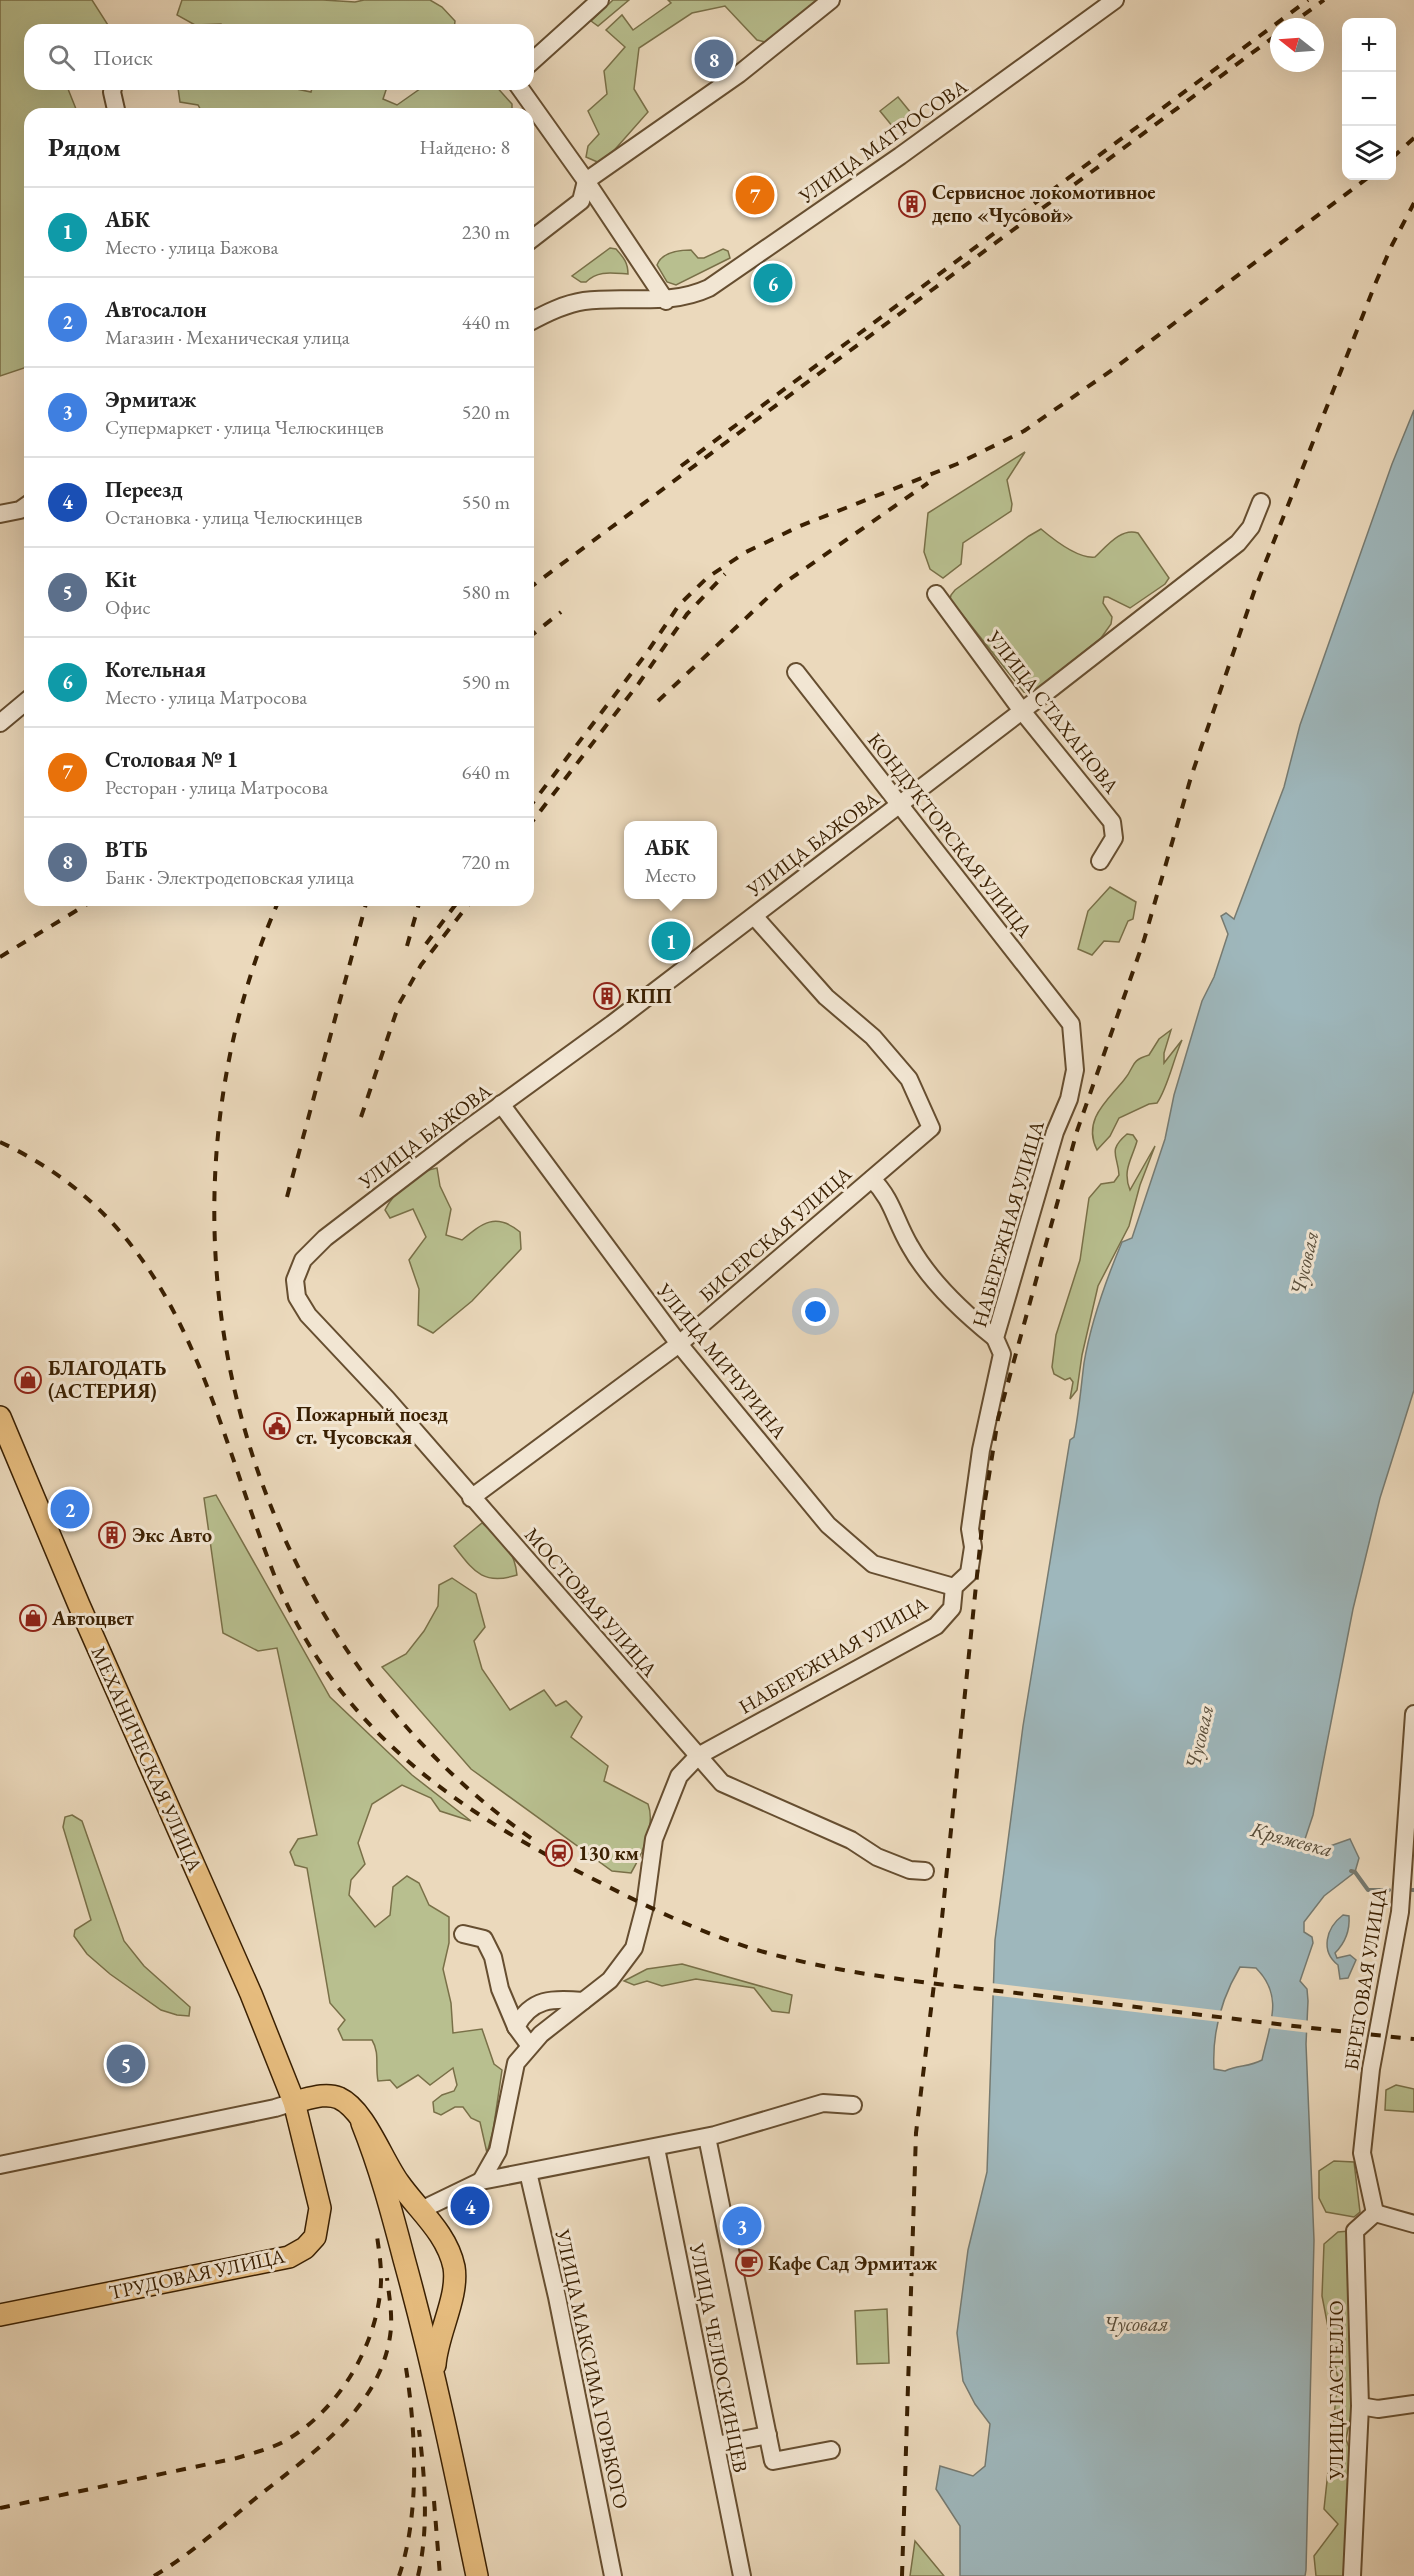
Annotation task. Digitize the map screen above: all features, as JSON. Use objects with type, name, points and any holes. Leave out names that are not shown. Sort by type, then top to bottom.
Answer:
[{"type":"main road","name":"МЕХАНИЧЕСКАЯ УЛИЦА","points":[[0,1417],[84,1615],[251,1994],[294,2102]]},
{"type":"main road","points":[[278,2062],[294,2077],[350,2105],[399,2182],[445,2243],[454,2276],[437,2350],[435,2379]]},
{"type":"main road","points":[[294,2102],[325,2095],[336,2097]]},
{"type":"main road","name":"ТРУДОВАЯ УЛИЦА","points":[[0,2315],[289,2256],[305,2248],[315,2237],[320,2208],[294,2102]]},
{"type":"main road","points":[[363,2123],[388,2202],[435,2379],[477,2576]]},
{"type":"street","points":[[534,60],[600,0]]},
{"type":"street","points":[[534,237],[581,201],[586,181],[738,74],[831,0]]},
{"type":"street","name":"УЛИЦА МАТРОСОВА","points":[[534,320],[560,307],[585,301],[666,301],[699,293],[746,264],[900,156],[1115,0]]},
{"type":"street","points":[[112,90],[116,108]]},
{"type":"street","points":[[520,90],[529,108]]},
{"type":"street","points":[[534,118],[586,181],[666,301]]},
{"type":"street","name":"УЛИЦА БАЖОВА","points":[[296,1276],[306,1255],[326,1238],[501,1104],[612,1024],[754,916],[1238,543],[1251,527],[1261,502]]},
{"type":"street","points":[[0,514],[24,507]]},
{"type":"street","name":"УЛИЦА СТАХАНОВА","points":[[936,594],[1022,711],[1112,822],[1114,838],[1100,861]]},
{"type":"street","name":"КОНДУКТОРСКАЯ УЛИЦА","points":[[796,672],[1071,1024]]},
{"type":"street","points":[[0,723],[24,703]]},
{"type":"street","name":"БИСЕРСКАЯ УЛИЦА","points":[[471,1498],[679,1344],[931,1128],[909,1079],[873,1037],[826,997],[754,916]]},
{"type":"street","name":"НАБЕРЕЖНАЯ УЛИЦА","points":[[481,2181],[498,2151],[516,2063],[541,2034],[610,1980],[634,1948],[645,1906],[654,1839],[679,1776],[698,1756],[936,1626],[952,1608],[954,1587],[969,1573],[973,1547],[970,1529],[981,1450],[1002,1354],[995,1338],[1055,1132],[1069,1099],[1075,1070],[1071,1024]]},
{"type":"street","name":"УЛИЦА МИЧУРИНА","points":[[501,1104],[679,1344],[828,1525],[873,1564],[954,1587]]},
{"type":"street","points":[[872,1179],[885,1192],[904,1235],[918,1258],[953,1301],[995,1338]]},
{"type":"street","name":"МОСТОВАЯ УЛИЦА","points":[[296,1276],[296,1293],[308,1315],[387,1399],[722,1783],[851,1840],[877,1857],[910,1870],[925,1871]]},
{"type":"street","name":"БЕРЕГОВАЯ УЛИЦА","points":[[1376,2213],[1362,2153],[1371,2069],[1407,1915],[1413,1724]]},
{"type":"street","points":[[463,1934],[484,1939],[493,1957],[500,1989],[516,2027],[530,2046]]},
{"type":"street","points":[[516,2027],[524,2011],[546,2000],[583,2001]]},
{"type":"street","points":[[0,2165],[275,2108],[294,2102]]},
{"type":"street","points":[[421,2210],[481,2181],[656,2148],[823,2103],[852,2105]]},
{"type":"street","points":[[707,2136],[773,2461],[831,2450]]},
{"type":"street","name":"УЛИЦА ЧЕЛЮСКИНЦЕВ","points":[[656,2148],[742,2576]]},
{"type":"street","name":"УЛИЦА МАКСИМА ГОРЬКОГО","points":[[528,2172],[557,2297],[613,2576]]},
{"type":"street","points":[[1376,2213],[1414,2224]]},
{"type":"street","name":"УЛИЦА ГАСТЕЛЛО","points":[[1352,2576],[1360,2406],[1355,2231],[1376,2213]]},
{"type":"street","points":[[1360,2406],[1378,2409],[1414,2404]]},
{"type":"street","points":[[716,2445],[768,2435]]},
{"type":"green space","points":[[0,0],[92,0],[107,24],[24,24],[24,90],[68,90],[76,108],[24,108],[24,368],[0,376]]},
{"type":"green space","points":[[182,0],[355,2],[430,0],[442,7],[455,21],[455,24],[193,24],[177,15]]},
{"type":"green space","points":[[613,0],[629,0],[598,26],[591,21]]},
{"type":"green space","points":[[668,0],[822,0],[769,43],[757,40],[725,6],[692,13],[639,48],[634,89],[648,112],[602,164],[586,157],[588,146],[599,134],[588,111],[607,94],[604,71],[625,47],[606,30],[622,15],[633,30],[671,3]]},
{"type":"green space","points":[[178,90],[302,90],[311,92],[312,90],[386,90],[383,99],[397,105],[418,90],[499,90],[512,104],[512,108],[200,108],[198,105],[180,102]]},
{"type":"green space","points":[[898,97],[911,113],[893,127],[880,111]]},
{"type":"green space","points":[[610,248],[616,249],[623,257],[628,274],[600,274],[586,282],[581,282],[572,276]]},
{"type":"green space","points":[[723,249],[728,251],[730,258],[676,285],[667,282],[657,265],[663,257],[676,251],[691,250],[698,258],[704,258]]},
{"type":"green space","points":[[1025,452],[1007,480],[1012,504],[1011,511],[963,543],[961,564],[943,578],[930,569],[924,552],[928,513]]},
{"type":"green space","points":[[1041,529],[1066,548],[1088,557],[1095,557],[1120,535],[1138,533],[1169,578],[1165,584],[1130,608],[1104,597],[1103,603],[1112,617],[1111,624],[1101,638],[1031,694],[1024,692],[950,599],[955,590]]},
{"type":"green space","points":[[1110,887],[1136,902],[1133,919],[1128,921],[1119,942],[1104,941],[1092,955],[1078,949],[1088,911]]},
{"type":"green space","points":[[1171,1030],[1164,1053],[1164,1063],[1182,1040],[1157,1103],[1149,1104],[1119,1118],[1110,1136],[1097,1150],[1092,1129],[1098,1112],[1128,1075],[1135,1062],[1149,1055],[1159,1039]]},
{"type":"green space","points":[[1127,1134],[1133,1135],[1137,1141],[1127,1170],[1130,1190],[1155,1146],[1140,1185],[1129,1226],[1098,1286],[1082,1355],[1077,1390],[1070,1399],[1073,1382],[1070,1378],[1065,1380],[1054,1374],[1052,1367],[1056,1335],[1080,1260],[1089,1198],[1101,1184],[1114,1182],[1119,1175],[1115,1149]]},
{"type":"green space","points":[[437,1168],[440,1186],[451,1209],[446,1235],[462,1240],[490,1222],[504,1222],[520,1232],[521,1249],[472,1301],[433,1333],[418,1325],[419,1289],[409,1260],[426,1237],[413,1209],[390,1218],[385,1210],[394,1196],[407,1183],[422,1173]]},
{"type":"green space","points":[[216,1495],[330,1697],[412,1775],[471,1821],[440,1811],[431,1798],[402,1785],[372,1804],[358,1843],[365,1864],[351,1880],[349,1895],[375,1927],[390,1915],[393,1887],[407,1876],[419,1883],[429,1905],[449,1917],[449,1943],[443,1969],[451,2003],[453,2033],[482,2029],[494,2064],[502,2070],[493,2131],[487,2153],[480,2122],[471,2118],[463,2107],[455,2107],[441,2115],[434,2112],[433,2102],[442,2095],[454,2091],[457,2085],[453,2068],[430,2085],[418,2075],[397,2088],[390,2080],[378,2081],[377,2055],[372,2040],[343,2040],[338,2029],[345,2020],[330,2003],[307,1868],[295,1865],[290,1852],[298,1839],[317,1835],[277,1648],[258,1651],[223,1633],[204,1498]]},
{"type":"green space","points":[[482,1523],[506,1545],[513,1558],[517,1575],[495,1578],[480,1574],[454,1546]]},
{"type":"green space","points":[[452,1578],[476,1594],[485,1627],[474,1641],[482,1669],[510,1710],[544,1690],[556,1706],[566,1701],[582,1717],[571,1737],[608,1766],[604,1781],[648,1804],[649,1830],[631,1873],[612,1871],[471,1769],[382,1667],[406,1654],[424,1631],[438,1606],[439,1585]]},
{"type":"green space","points":[[72,1815],[82,1821],[124,1941],[144,1966],[190,2007],[189,2016],[161,2010],[110,1974],[87,1954],[74,1936],[75,1930],[91,1920],[63,1827],[65,1817]]},
{"type":"green space","points":[[682,1964],[792,1995],[789,2013],[772,2011],[754,1988],[696,1979],[662,1986],[647,1981],[634,1985],[624,1981],[647,1969]]},
{"type":"green space","points":[[1396,2085],[1414,2089],[1414,2112],[1385,2110],[1386,2090]]},
{"type":"green space","points":[[1334,2161],[1354,2162],[1360,2212],[1354,2217],[1326,2212],[1319,2198],[1319,2171]]},
{"type":"green space","points":[[1349,2231],[1353,2405],[1346,2439],[1352,2456],[1347,2576],[1316,2576],[1314,2556],[1338,2524],[1324,2509],[1338,2379],[1322,2296],[1324,2244],[1338,2232]]},
{"type":"green space","points":[[887,2309],[889,2363],[857,2364],[855,2311]]},
{"type":"green space","points":[[915,2541],[944,2576],[910,2576]]},
{"type":"water","name":"Чусовая","points":[[1414,410],[1414,1390],[1380,1498],[1353,1609],[1313,1815],[1305,1839],[1316,1851],[1350,1839],[1359,1858],[1355,1872],[1324,1896],[1304,1922],[1304,1932],[1312,1937],[1313,1943],[1300,1981],[1307,1989],[1308,2001],[1306,2044],[1314,2240],[1305,2576],[960,2576],[960,2526],[936,2489],[940,2466],[973,2476],[985,2466],[990,2424],[975,2404],[963,2381],[957,2333],[968,2250],[987,2172],[995,1940],[1023,1726],[1070,1440],[1074,1437],[1076,1428],[1087,1347],[1110,1271],[1122,1242],[1132,1238],[1165,1139],[1174,1095],[1202,1001],[1214,977],[1228,934],[1221,916],[1226,913],[1234,919],[1284,787],[1300,725],[1392,464]],"holes":[[[1240,1967],[1256,1968],[1265,1979],[1272,2001],[1271,2024],[1262,2060],[1225,2071],[1214,2069],[1216,2029],[1228,1991]]]},
{"type":"water","points":[[1343,1915],[1349,1916],[1348,1931],[1342,1945],[1335,1953],[1337,1958],[1350,1955],[1356,1960],[1348,1978],[1340,1979],[1338,1965],[1329,1953],[1327,1940],[1333,1926]]},
{"type":"pier","points":[[991,1983],[1224,2011],[1220,2022],[990,1995]]},
{"type":"pier","points":[[1270,2016],[1311,2021],[1310,2033],[1267,2028]]},
{"type":"waterway","name":"Кряжевка","points":[[1351,1871],[1355,1872],[1368,1890],[1389,1890]]},
{"type":"railway","points":[[681,466],[1308,0]]},
{"type":"railway","points":[[1299,18],[1324,0]]},
{"type":"railway","points":[[534,585],[1270,40]]},
{"type":"railway","points":[[1396,154],[1414,138]]},
{"type":"railway","points":[[534,801],[646,654],[679,605],[708,577],[746,552],[800,526],[957,464],[1024,431],[1112,370],[1365,180]]},
{"type":"railway","points":[[902,2576],[916,2133],[942,1918],[984,1507],[998,1419],[1077,1131],[1144,940],[1191,777],[1255,589],[1376,282],[1414,203]]},
{"type":"railway","points":[[658,701],[780,586],[928,483]]},
{"type":"railway","points":[[534,819],[639,683],[687,614],[725,574]]},
{"type":"railway","points":[[534,633],[561,612]]},
{"type":"railway","points":[[0,957],[84,906]]},
{"type":"railway","points":[[277,906],[236,1027],[216,1158],[218,1289],[242,1418],[286,1542],[351,1656],[435,1757],[538,1843]]},
{"type":"railway","points":[[287,1197],[365,906]]},
{"type":"railway","points":[[407,946],[418,906]]},
{"type":"railway","points":[[426,944],[454,906]]},
{"type":"railway","points":[[361,1117],[399,1004],[421,965],[467,906]]},
{"type":"railway","points":[[0,1142],[62,1178],[112,1222],[151,1272],[182,1328],[207,1387],[275,1577],[301,1631],[333,1680],[368,1723],[409,1762],[500,1828],[550,1857],[682,1922],[743,1946],[799,1961],[871,1975],[944,1985],[1414,2039]]},
{"type":"railway","points":[[0,2508],[237,2458],[279,2444],[303,2429],[336,2397],[349,2378],[369,2337],[376,2316],[381,2286],[376,2229]]},
{"type":"railway","points":[[154,2576],[194,2549],[300,2464],[342,2426],[360,2405],[375,2382],[385,2356],[391,2328],[387,2278]]},
{"type":"railway","points":[[399,2576],[410,2526],[414,2473],[412,2419],[406,2368]]},
{"type":"railway","points":[[418,2576],[425,2522],[419,2430]]},
{"type":"railway","points":[[434,2501],[440,2576]]},
{"type":"place","name":"ВТБ","points":[[714,59]]},
{"type":"place","name":"Столовая № 1","points":[[755,195]]},
{"type":"place","name":"Сервисное локомотивное депо «Чусовой»","points":[[912,204]]},
{"type":"place","name":"Котельная","points":[[773,283]]},
{"type":"place","name":"АБК","points":[[671,941]]},
{"type":"place","name":"КПП","points":[[607,996]]},
{"type":"place","name":"БЛАГОДАТЬ (АСТЕРИЯ)","points":[[28,1380]]},
{"type":"place","name":"Пожарный поезд ст. Чусовская","points":[[277,1426]]},
{"type":"place","name":"Автосалон","points":[[70,1509]]},
{"type":"place","name":"Экс Авто","points":[[112,1535]]},
{"type":"place","name":"Автоцвет","points":[[33,1618]]},
{"type":"place","name":"130 км","points":[[559,1853]]},
{"type":"place","name":"Kit","points":[[126,2064]]},
{"type":"place","name":"Переезд","points":[[470,2206]]},
{"type":"place","name":"Эрмитаж","points":[[742,2226]]},
{"type":"place","name":"Кафе Сад Эрмитаж","points":[[749,2263]]}]
